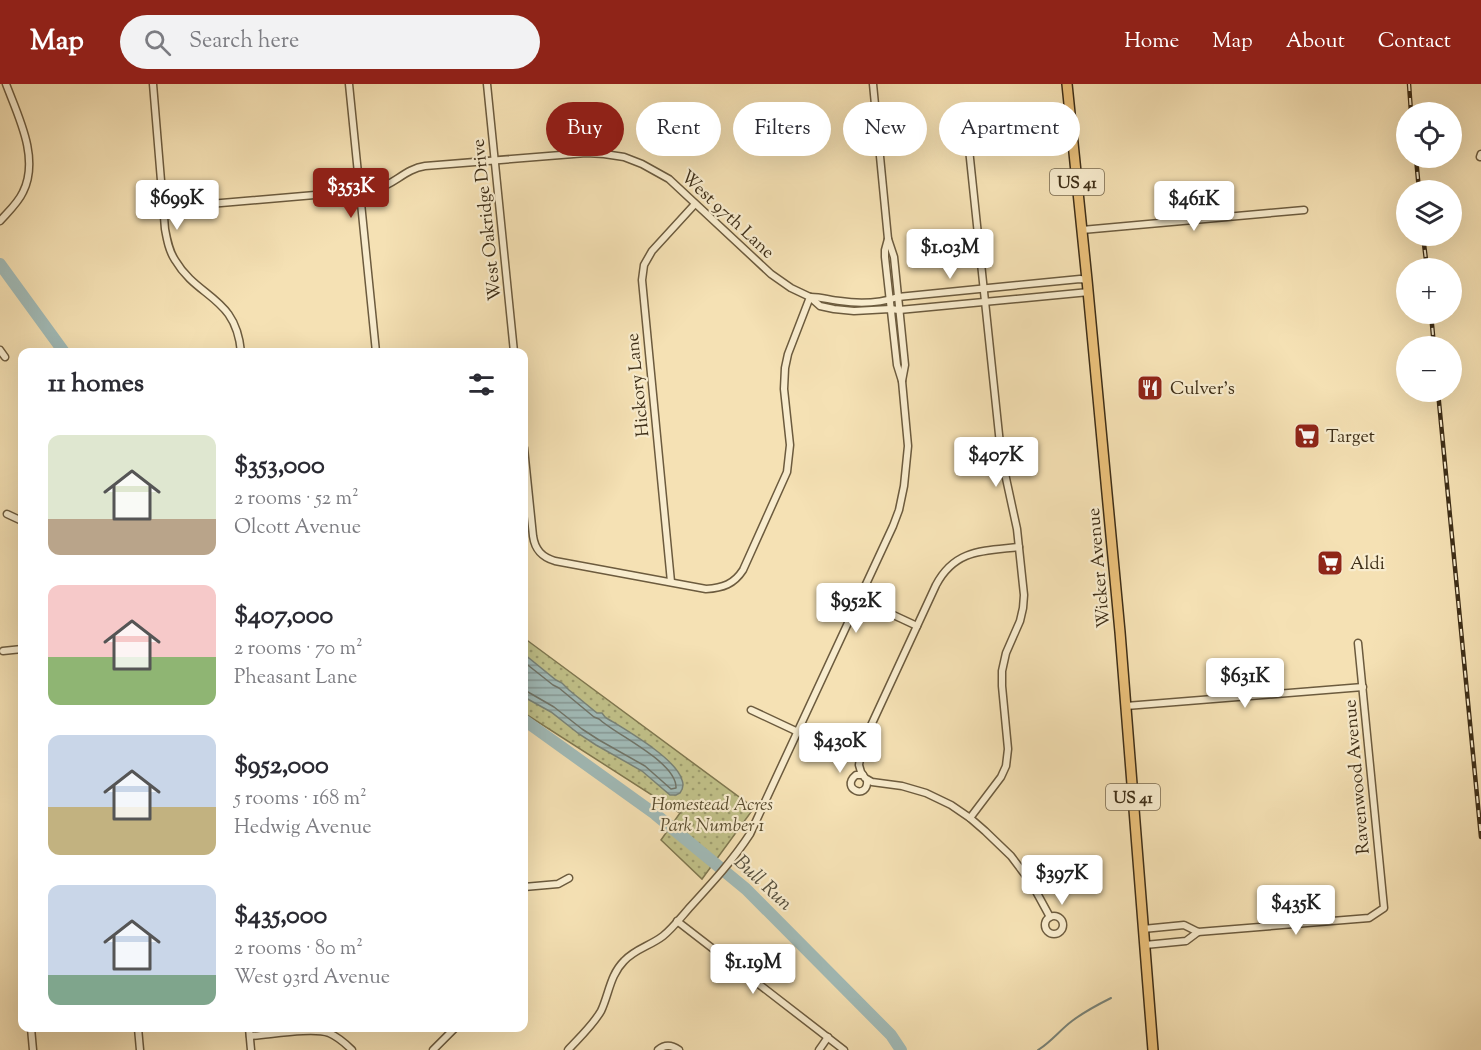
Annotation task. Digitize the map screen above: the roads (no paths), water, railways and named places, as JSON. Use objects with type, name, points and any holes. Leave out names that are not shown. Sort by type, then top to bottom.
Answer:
[{"type":"highway","name":"Wicker Avenue","points":[[1067,84],[1088,280],[1154,1050]]},
{"type":"street","points":[[0,221],[20,198],[30,171],[30,156],[25,136],[6,84]]},
{"type":"street","points":[[153,84],[166,236],[172,255],[185,274],[226,310],[236,328],[240,348]]},
{"type":"street","points":[[349,84],[376,348]]},
{"type":"street","name":"West Oakridge Drive","points":[[488,84],[514,348]]},
{"type":"street","points":[[873,84],[888,239],[894,257],[905,364],[902,381]]},
{"type":"street","name":"West 97th Lane","points":[[163,208],[360,191],[385,187],[408,171],[420,167],[495,159],[586,153],[604,154],[624,157],[661,174],[676,185],[777,279],[810,297],[820,306],[861,311],[899,310],[1089,292]]},
{"type":"street","points":[[970,156],[1000,449],[1015,514],[1024,595],[1020,621],[1006,653],[1002,671],[1007,760],[1001,777],[970,818]]},
{"type":"street","name":"Hickory Lane","points":[[671,582],[642,280],[644,265],[649,255],[695,204]]},
{"type":"street","points":[[1082,230],[1304,210]]},
{"type":"street","points":[[568,1050],[599,1014],[613,976],[624,960],[639,948],[658,939],[677,921],[744,843],[893,526],[903,494],[908,446],[902,381],[897,365],[890,309],[885,257],[888,239]]},
{"type":"street","name":"West 97th Lane","points":[[810,297],[857,303],[984,288],[1088,280]]},
{"type":"street","points":[[528,492],[532,536],[541,555],[555,561],[706,589],[728,585],[743,570],[787,472],[790,445],[784,389],[785,368],[788,354],[810,297]]},
{"type":"street","points":[[0,350],[5,357]]},
{"type":"street","points":[[7,514],[18,519]]},
{"type":"street","points":[[1019,547],[975,552],[964,556],[952,563],[939,579],[865,739],[859,765],[865,778],[872,783],[902,786],[926,793],[951,805],[970,818],[1011,856],[1032,884],[1050,917]]},
{"type":"street","points":[[859,599],[917,626]]},
{"type":"street","name":"Ravenwood Avenue","points":[[1198,932],[1369,918],[1384,908],[1358,643]]},
{"type":"street","points":[[3,651],[18,649]]},
{"type":"street","points":[[1126,706],[1363,687]]},
{"type":"street","points":[[751,710],[798,732]]},
{"type":"street","points":[[528,887],[558,884],[568,878]]},
{"type":"street","points":[[677,921],[844,1050]]},
{"type":"street","points":[[1143,928],[1184,925],[1198,932],[1186,941],[1144,945]]},
{"type":"street","points":[[31,1032],[33,1050]]},
{"type":"street","points":[[138,1032],[140,1050]]},
{"type":"street","points":[[250,1032],[251,1050]]},
{"type":"street","points":[[250,1036],[296,1032]]},
{"type":"street","points":[[323,1032],[336,1036],[352,1050]]},
{"type":"street","points":[[433,1050],[451,1032]]},
{"type":"street","points":[[819,1050],[828,1037]]},
{"type":"street","points":[[658,1050],[666,1046],[679,1050]]},
{"type":"water","points":[[528,657],[597,713],[602,713],[660,754],[678,771],[683,784],[680,793],[670,795],[642,771],[579,734],[551,712],[528,699]]},
{"type":"waterway","name":"Bull Run","points":[[0,264],[61,348]]},
{"type":"waterway","name":"Bull Run","points":[[528,723],[655,814],[746,889],[891,1035],[901,1050]]},
{"type":"waterway","points":[[1038,1050],[1077,1018],[1111,998]]},
{"type":"railway","points":[[1409,84],[1410,102]]},
{"type":"railway","points":[[1417,168],[1418,180]]},
{"type":"railway","points":[[1424,246],[1426,258]]},
{"type":"railway","points":[[1432,324],[1433,336]]},
{"type":"railway","points":[[1439,402],[1481,837]]},
{"type":"place","name":"Culver's","points":[[1150,388]]},
{"type":"place","name":"Target","points":[[1307,436]]},
{"type":"place","name":"Aldi","points":[[1330,563]]},
{"type":"park label","name":"Homestead Acres Park Number 1","points":[[712,814]]}]
